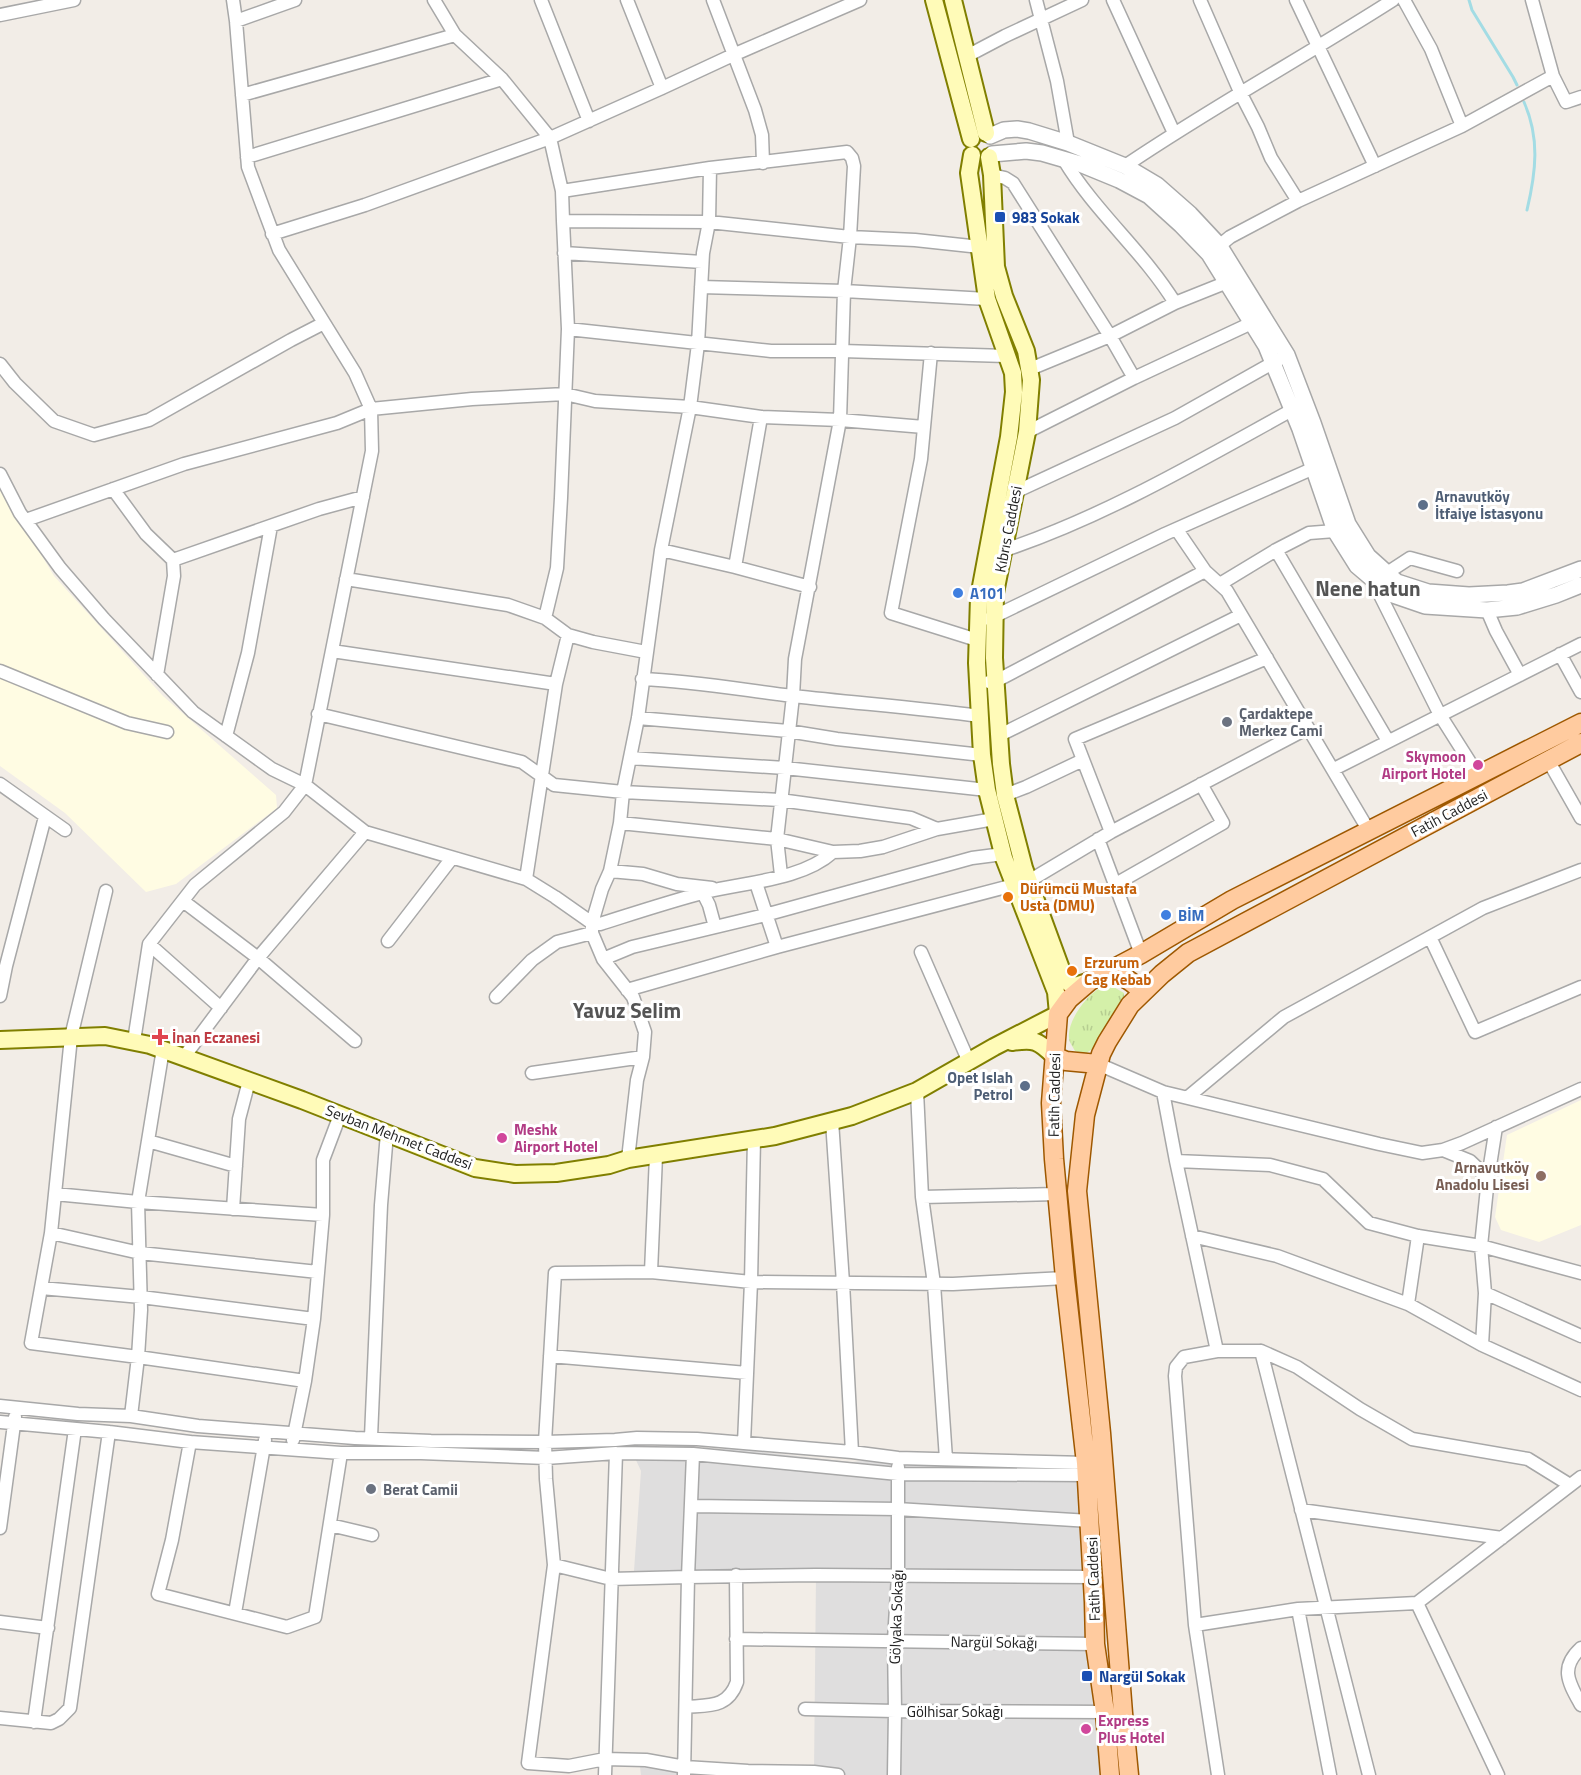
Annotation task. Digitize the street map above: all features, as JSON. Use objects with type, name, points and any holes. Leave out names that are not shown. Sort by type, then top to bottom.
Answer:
[{"type":"main road","points":[[934,0],[983,146],[969,173],[987,299],[1012,373],[1014,392],[1009,437],[979,597],[977,632],[988,682],[980,716],[982,755],[993,819],[1003,854],[1022,884],[1056,992],[1058,1014]]},
{"type":"main road","name":"Kıbrıs Caddesi","points":[[953,0],[967,56],[983,146],[992,175],[996,267],[1030,369],[1031,395],[1027,432],[995,593],[988,682],[1000,735],[1005,795],[1022,884],[1064,977],[1075,986],[1090,981]]},
{"type":"main road","name":"Fatih Caddesi","points":[[1110,1775],[1105,1712],[1095,1644],[1086,1469],[1057,1194],[1052,1103],[1058,1014],[1069,999],[1090,981],[1141,954],[1232,900],[1581,723]]},
{"type":"main road","name":"Fatih Caddesi","points":[[1129,1775],[1101,1433],[1077,1191],[1085,1115],[1098,1064],[1112,1033],[1130,1005],[1188,953],[1581,743]]},
{"type":"main road","points":[[1090,981],[1117,975],[1130,979],[1143,992]]},
{"type":"main road","name":"Sevban Mehmet Caddesi","points":[[0,1040],[105,1036],[134,1041],[249,1080],[475,1168],[514,1174],[556,1173],[609,1165],[628,1159],[775,1136],[852,1116],[917,1091],[1058,1014]]},
{"type":"main road","points":[[1002,1043],[1037,1041],[1054,1056],[1066,1061],[1098,1064]]},
{"type":"street","points":[[0,15],[74,0]]},
{"type":"street","points":[[134,1041],[149,944],[195,885],[284,813],[305,785],[372,451],[371,409],[355,373],[279,250],[248,167],[233,0]]},
{"type":"street","points":[[236,21],[295,0]]},
{"type":"street","points":[[434,0],[454,36],[502,79],[550,138],[562,191],[568,329],[557,568],[544,618]]},
{"type":"street","points":[[541,0],[589,121]]},
{"type":"street","points":[[627,0],[662,88]]},
{"type":"street","points":[[713,0],[755,110],[762,135],[763,163]]},
{"type":"street","points":[[272,234],[364,205],[550,138],[860,0]]},
{"type":"street","points":[[1036,0],[1057,81],[1068,143]]},
{"type":"street","points":[[967,56],[1082,0]]},
{"type":"street","points":[[1113,0],[1174,133]]},
{"type":"street","points":[[1200,0],[1271,158],[1298,201]]},
{"type":"street","points":[[1296,0],[1375,166]]},
{"type":"street","points":[[1125,166],[1174,133],[1318,48],[1393,0]]},
{"type":"street","points":[[1404,0],[1431,49],[1462,126]]},
{"type":"street","points":[[1532,0],[1553,76],[1566,102],[1581,97]]},
{"type":"street","points":[[242,95],[454,36]]},
{"type":"street","points":[[1214,250],[1230,237],[1298,201],[1462,126],[1553,76]]},
{"type":"street","points":[[247,157],[502,79]]},
{"type":"street","points":[[983,146],[1004,130],[1017,129],[1068,143],[1125,166],[1157,185],[1190,214],[1258,320],[1266,346],[1280,359],[1313,423],[1348,524],[1390,594],[1425,606],[1487,610],[1517,607],[1556,595],[1577,579]]},
{"type":"street","points":[[983,146],[1042,153],[1119,180],[1149,196],[1181,225],[1214,250]]},
{"type":"street","points":[[562,191],[710,168],[847,152],[852,158],[854,166],[844,291],[840,420],[795,659],[777,839],[781,876]]},
{"type":"street","points":[[1065,160],[1080,186],[1141,255],[1175,303]]},
{"type":"street","points":[[592,928],[602,889],[610,871],[620,823],[623,792],[638,718],[661,550],[690,407],[698,344],[702,262],[709,222],[710,168]]},
{"type":"street","points":[[992,175],[1005,178],[1013,183],[1134,378]]},
{"type":"street","points":[[563,221],[709,222],[850,237],[915,240],[980,247]]},
{"type":"street","points":[[564,253],[702,262]]},
{"type":"street","points":[[1030,369],[1110,336],[1175,303],[1233,279]]},
{"type":"street","points":[[701,287],[844,291],[987,299]]},
{"type":"street","points":[[1027,432],[1134,378],[1258,320]]},
{"type":"street","points":[[0,364],[15,383],[54,421],[94,435],[149,420],[291,340],[324,324]]},
{"type":"street","points":[[568,329],[771,351],[1006,356]]},
{"type":"street","points":[[931,353],[921,459],[891,613],[977,632],[994,617],[1314,468]]},
{"type":"street","points":[[1280,359],[1292,410],[1335,531],[1357,566],[1382,579],[1428,592],[1469,595],[1524,591],[1577,579]]},
{"type":"street","points":[[1015,492],[1175,418],[1280,359]]},
{"type":"street","points":[[26,520],[184,464],[337,423],[371,409],[472,399],[565,394],[595,400],[690,407],[761,417],[840,420],[924,427]]},
{"type":"street","points":[[1005,550],[1037,539],[1143,490],[1292,410]]},
{"type":"street","points":[[735,567],[761,417]]},
{"type":"street","points":[[0,474],[26,520],[60,568],[104,619],[193,712],[272,769],[305,785],[365,832],[526,879],[555,897],[592,928],[603,959],[633,997],[645,1032],[628,1159]]},
{"type":"street","points":[[113,489],[146,534],[173,560],[174,576],[158,675]]},
{"type":"street","points":[[173,560],[319,508],[363,496]]},
{"type":"street","points":[[226,736],[248,653],[271,526]]},
{"type":"street","points":[[1177,530],[1205,571],[1227,591],[1369,831]]},
{"type":"street","points":[[1220,584],[1276,549],[1309,533],[1335,531]]},
{"type":"street","points":[[1276,549],[1388,741]]},
{"type":"street","points":[[661,550],[810,587]]},
{"type":"street","points":[[1457,571],[1410,558],[1382,579],[1380,595],[1440,715],[1478,775]]},
{"type":"street","points":[[988,682],[1205,571]]},
{"type":"street","points":[[346,579],[508,605],[544,618],[568,635],[646,652]]},
{"type":"street","points":[[1487,610],[1520,675]]},
{"type":"street","points":[[1000,735],[1241,615]]},
{"type":"street","points":[[526,879],[556,684],[568,635]]},
{"type":"street","points":[[1334,770],[1581,644]]},
{"type":"street","points":[[332,651],[556,684]]},
{"type":"street","points":[[1560,654],[1581,692]]},
{"type":"street","points":[[1111,832],[1075,739],[1267,658]]},
{"type":"street","points":[[0,671],[127,723],[166,732]]},
{"type":"street","points":[[642,679],[980,716]]},
{"type":"street","points":[[318,714],[522,762],[554,785],[623,792],[780,800],[911,818],[937,830]]},
{"type":"street","points":[[638,718],[788,732],[982,755]]},
{"type":"street","points":[[627,990],[777,947],[1022,884],[1098,839],[1308,728]]},
{"type":"street","points":[[630,758],[784,768],[987,790]]},
{"type":"street","points":[[1548,759],[1581,818]]},
{"type":"street","points":[[1005,795],[1083,760]]},
{"type":"street","points":[[0,784],[64,830]]},
{"type":"street","points":[[1114,885],[1223,824],[1201,784]]},
{"type":"street","points":[[0,996],[45,817]]},
{"type":"street","points":[[620,823],[777,839],[833,852],[883,847],[937,830],[993,819]]},
{"type":"street","points":[[184,1057],[258,958],[365,832]]},
{"type":"street","points":[[1098,839],[1141,954]]},
{"type":"street","points":[[496,998],[532,960],[557,942],[600,924],[703,892],[756,883],[815,865],[825,860],[833,852]]},
{"type":"street","points":[[603,959],[632,947],[765,915],[972,858],[1003,854]]},
{"type":"street","points":[[388,941],[452,858]]},
{"type":"street","points":[[1188,1097],[1284,1017],[1482,908],[1581,870]]},
{"type":"street","points":[[610,871],[644,874],[677,884],[717,889]]},
{"type":"street","points":[[756,883],[777,947]]},
{"type":"street","points":[[106,891],[71,1037],[51,1233],[31,1343],[304,1381]]},
{"type":"street","points":[[703,892],[716,927]]},
{"type":"street","points":[[183,901],[258,958],[356,1041]]},
{"type":"street","points":[[1430,937],[1475,1032],[1581,987]]},
{"type":"street","points":[[149,944],[221,1008]]},
{"type":"street","points":[[921,952],[969,1062]]},
{"type":"street","points":[[131,1416],[138,1357],[141,1297],[138,1202],[163,1049]]},
{"type":"street","points":[[532,1073],[643,1057]]},
{"type":"street","points":[[1098,1064],[1163,1092],[1379,1144],[1422,1152],[1443,1150],[1581,1089]]},
{"type":"street","points":[[233,1209],[239,1119],[249,1080]]},
{"type":"street","points":[[917,1091],[922,1197],[934,1284],[946,1459]]},
{"type":"street","points":[[1163,1092],[1217,1351]]},
{"type":"street","points":[[293,1450],[314,1319],[323,1215],[323,1160],[340,1115]]},
{"type":"street","points":[[832,1121],[852,1452]]},
{"type":"street","points":[[1482,1345],[1485,1293],[1480,1246],[1496,1127]]},
{"type":"street","points":[[371,1437],[381,1205],[387,1133]]},
{"type":"street","points":[[744,1443],[754,1139]]},
{"type":"street","points":[[148,1141],[236,1166]]},
{"type":"street","points":[[1443,1150],[1470,1161],[1488,1178]]},
{"type":"street","points":[[651,1272],[657,1156]]},
{"type":"street","points":[[1176,1161],[1270,1165],[1323,1179],[1369,1223],[1418,1236],[1480,1246],[1581,1273]]},
{"type":"street","points":[[55,1194],[323,1215]]},
{"type":"street","points":[[922,1197],[1057,1194]]},
{"type":"street","points":[[51,1233],[140,1253],[318,1272]]},
{"type":"street","points":[[1192,1236],[1277,1256],[1408,1304],[1482,1345],[1581,1390]]},
{"type":"street","points":[[1408,1304],[1418,1236]]},
{"type":"street","points":[[838,1775],[684,1771],[646,1760],[605,1759],[569,1766],[528,1763],[554,1565],[545,1442],[555,1273],[651,1272],[751,1282],[934,1284],[1065,1278]]},
{"type":"street","points":[[41,1288],[141,1297],[314,1319]]},
{"type":"street","points":[[1485,1293],[1581,1336]]},
{"type":"street","points":[[1218,1775],[1195,1625],[1174,1376],[1178,1363],[1184,1357],[1217,1351],[1261,1351],[1297,1367],[1360,1409],[1412,1439],[1528,1459],[1570,1485]]},
{"type":"street","points":[[1261,1351],[1369,1775]]},
{"type":"street","points":[[550,1356],[747,1373]]},
{"type":"street","points":[[0,1406],[78,1414],[131,1416],[198,1426],[355,1438],[545,1442],[637,1438],[744,1443],[898,1458],[946,1459],[1086,1469]]},
{"type":"street","points":[[0,1528],[16,1407]]},
{"type":"street","points":[[0,1422],[190,1442],[341,1453],[421,1453],[546,1458],[616,1453],[693,1454],[898,1474],[1086,1469]]},
{"type":"street","points":[[34,1722],[75,1429]]},
{"type":"street","points":[[0,1718],[51,1724],[70,1708],[109,1432]]},
{"type":"street","points":[[235,1613],[266,1432]]},
{"type":"street","points":[[190,1442],[172,1540],[158,1594],[287,1627],[315,1617],[341,1453]]},
{"type":"street","points":[[605,1775],[616,1453]]},
{"type":"street","points":[[684,1771],[693,1454]]},
{"type":"street","name":"Gölyaka Sokağı","points":[[894,1775],[898,1458]]},
{"type":"street","points":[[1195,1625],[1298,1609],[1417,1603],[1581,1477]]},
{"type":"street","points":[[692,1506],[897,1509],[1090,1521]]},
{"type":"street","points":[[1301,1510],[1502,1538]]},
{"type":"street","points":[[330,1525],[372,1535]]},
{"type":"street","points":[[554,1565],[611,1579],[736,1575],[1092,1577]]},
{"type":"street","points":[[686,1707],[715,1705],[726,1699],[737,1682],[736,1575]]},
{"type":"street","points":[[1417,1603],[1498,1775]]},
{"type":"street","points":[[1298,1609],[1330,1775]]},
{"type":"street","points":[[0,1622],[48,1628]]},
{"type":"street","name":"Nargül Sokağı","points":[[736,1639],[1095,1644]]},
{"type":"street","points":[[1581,1648],[1567,1671],[1568,1682],[1581,1705]]},
{"type":"street","name":"Gölhisar Sokağı","points":[[805,1709],[1105,1712]]},
{"type":"shaded area","points":[[0,486],[54,576],[163,696],[276,795],[277,808],[176,884],[146,892],[65,813],[0,766]]},
{"type":"shaded area","name":"Arnavutköy Anadolu Lisesi","points":[[1581,1100],[1581,1225],[1539,1242],[1501,1230],[1495,1217],[1507,1135]]},
{"type":"shaded area","points":[[630,1447],[736,1449],[851,1462],[898,1458],[1069,1461],[1089,1521],[1113,1775],[641,1775],[640,1767],[814,1772],[816,1575],[688,1577],[634,1571],[641,1471]]},
{"type":"green space","points":[[1112,986],[1124,993],[1124,1000],[1118,1012],[1095,1047],[1085,1054],[1075,1051],[1070,1043],[1069,1031],[1075,1016],[1084,1002],[1096,991]]},
{"type":"waterway","points":[[1469,0],[1472,10],[1517,85]]},
{"type":"waterway","points":[[1524,102],[1532,129],[1535,155],[1533,182],[1527,210]]},
{"type":"place","name":"983 Sokak","points":[[1000,217]]},
{"type":"place","name":"Arnavutköy İtfaiye İstasyonu","points":[[1423,505]]},
{"type":"place","name":"A101","points":[[958,593]]},
{"type":"place","name":"Çardaktepe Merkez Cami","points":[[1227,722]]},
{"type":"place","name":"Skymoon Airport Hotel","points":[[1478,765]]},
{"type":"place","name":"Dürümcü Mustafa Usta (DMU)","points":[[1008,897]]},
{"type":"place","name":"BİM","points":[[1166,915]]},
{"type":"place","name":"Erzurum Cag Kebab","points":[[1072,971]]},
{"type":"place","name":"İnan Eczanesi","points":[[160,1037]]},
{"type":"place","name":"Opet Islah Petrol","points":[[1025,1086]]},
{"type":"place","name":"Meshk Airport Hotel","points":[[502,1138]]},
{"type":"place","name":"Arnavutköy Anadolu Lisesi","points":[[1541,1176]]},
{"type":"place","name":"Berat Camii","points":[[371,1489]]},
{"type":"place","name":"Nargül Sokak","points":[[1087,1676]]},
{"type":"place","name":"Express Plus Hotel","points":[[1086,1729]]},
{"type":"district","name":"Nene hatun","points":[[1368,588]]},
{"type":"district","name":"Yavuz Selim","points":[[627,1010]]}]
